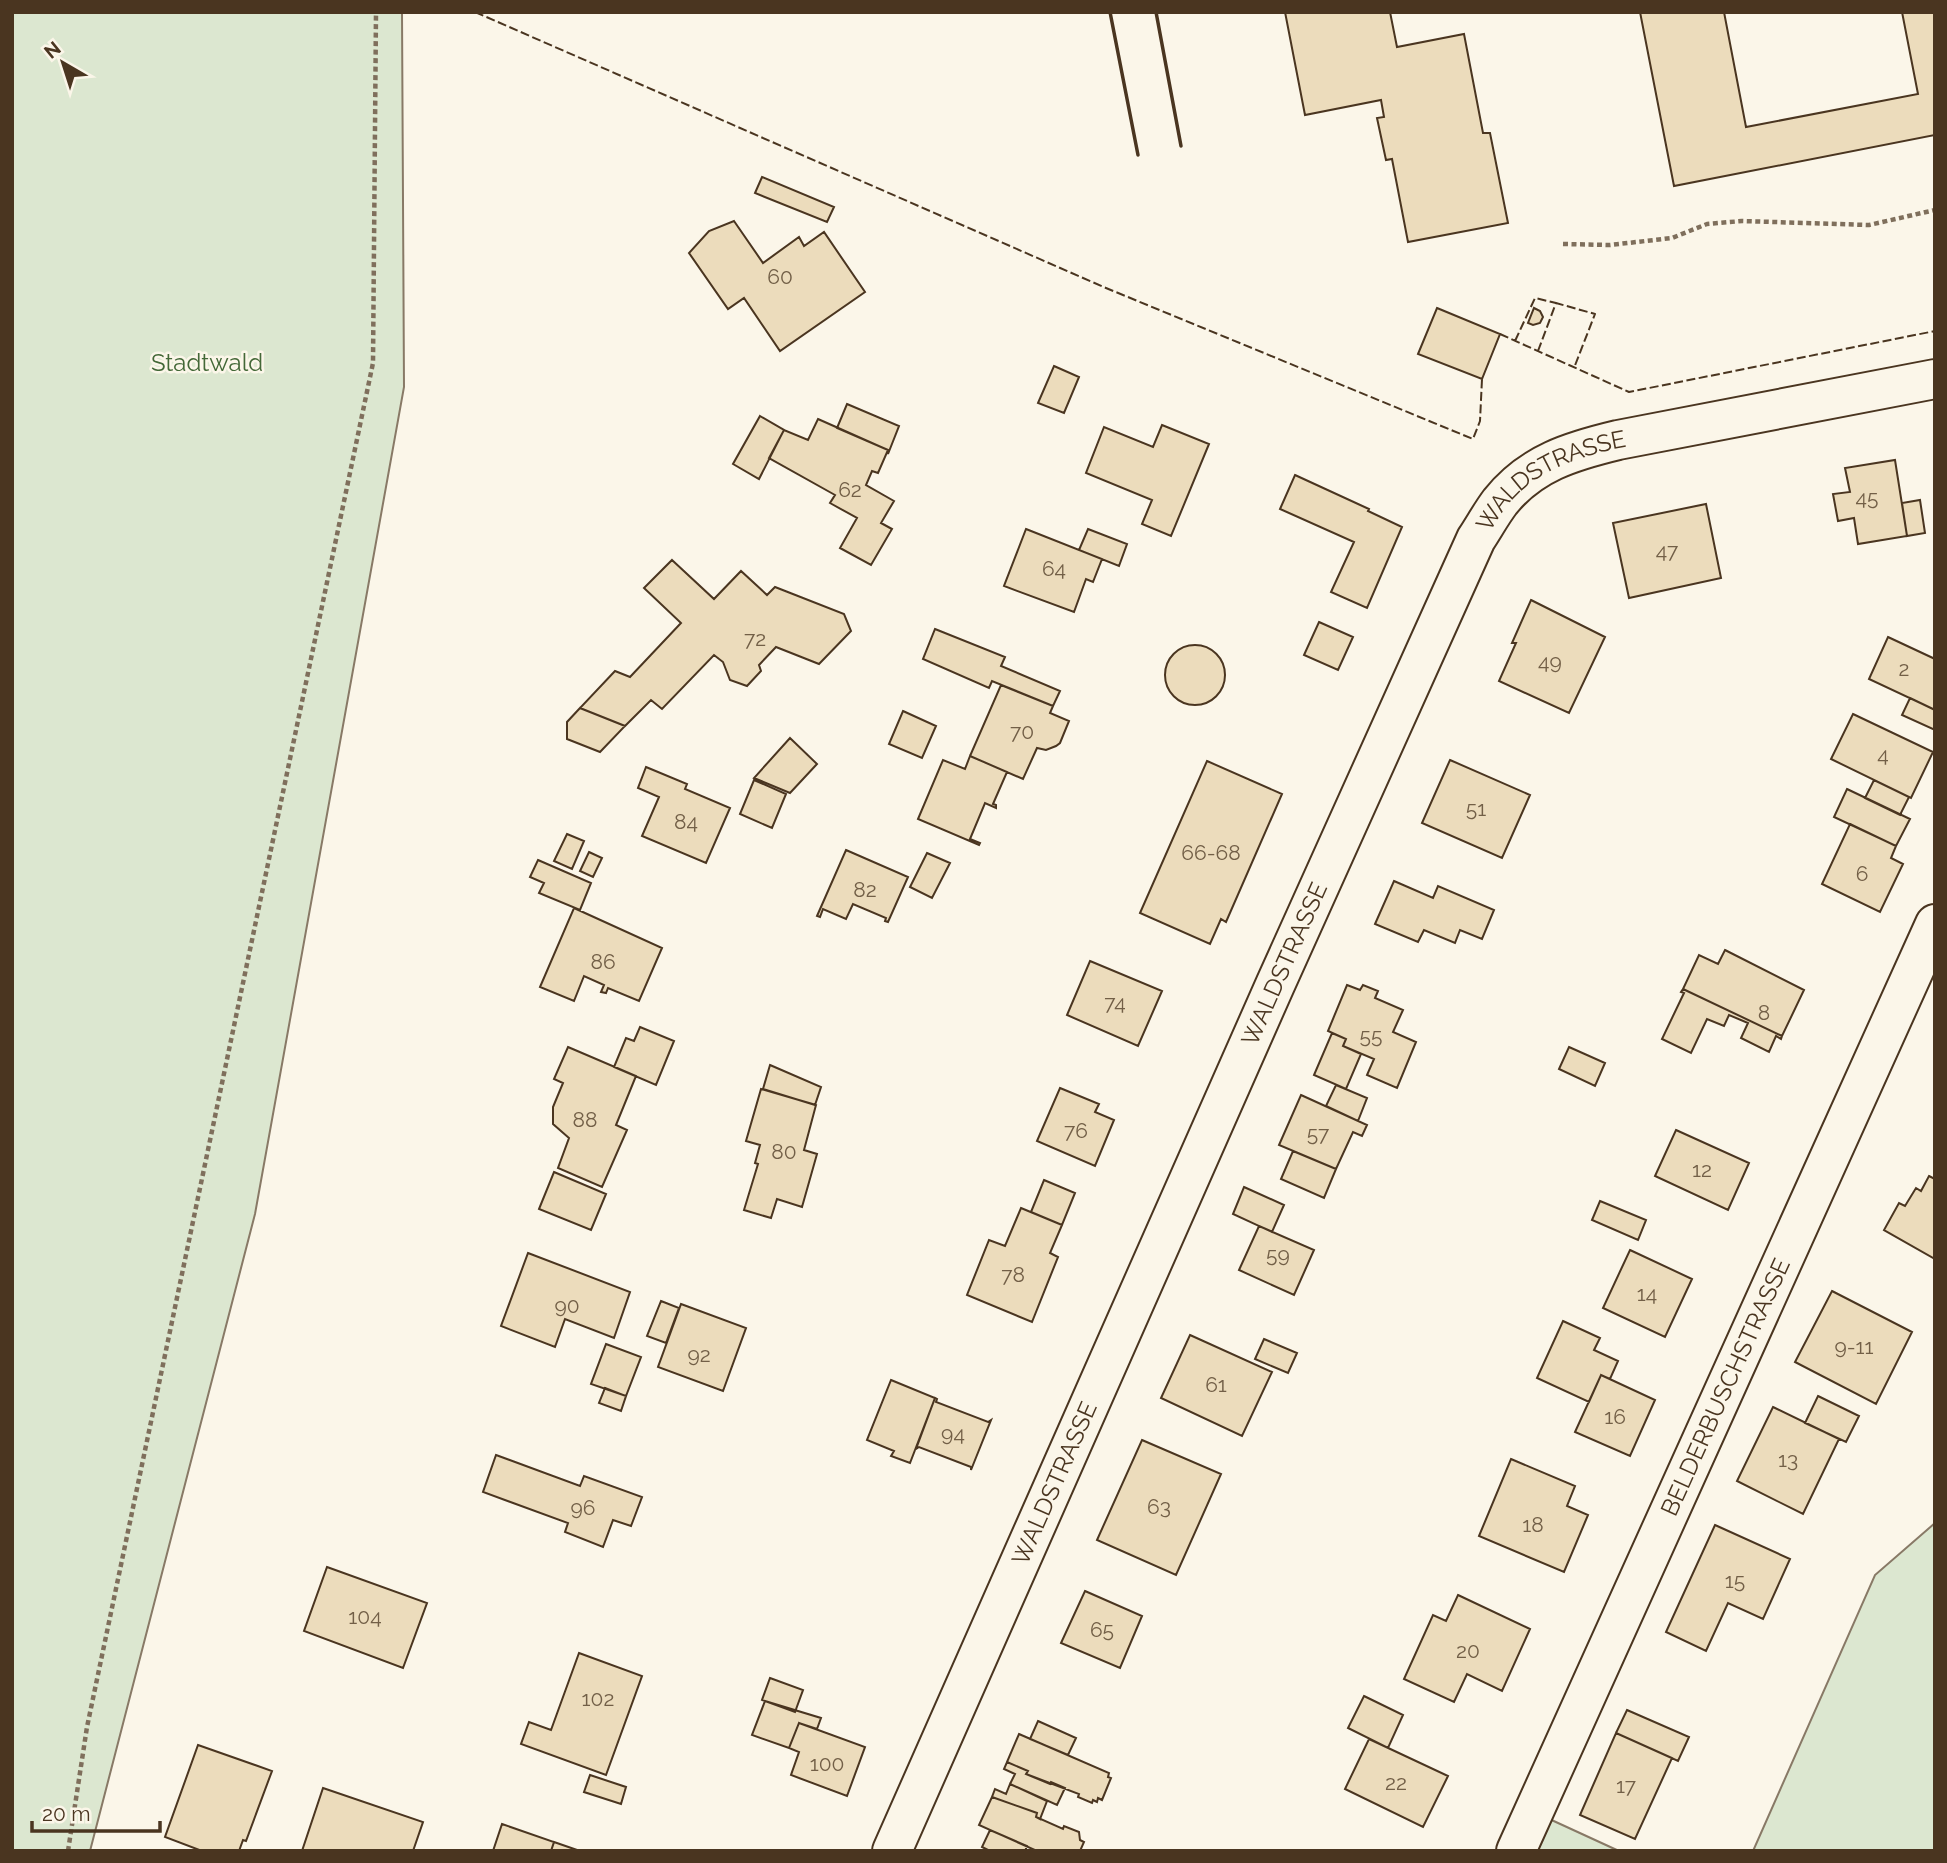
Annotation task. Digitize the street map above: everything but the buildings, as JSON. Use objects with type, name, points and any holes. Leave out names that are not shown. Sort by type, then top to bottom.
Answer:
[{"type":"street","name":"WALDSTRASSE","points":[[892,1851],[1476,539],[1500,502],[1537,469],[1572,452],[1935,379]]},
{"type":"street","name":"BELDERBUSCHSTRASSE","points":[[1516,1851],[1935,924]]},
{"type":"path","points":[[68,1851],[87,1727],[373,363],[376,12]]},
{"type":"path","points":[[1563,244],[1610,245],[1672,238],[1707,224],[1742,221],[1869,225],[1935,210]]},
{"type":"green space","name":"Stadtwald","points":[[12,12],[402,12],[404,387],[255,1214],[90,1851],[12,1851]]},
{"type":"green space","points":[[1935,1523],[1935,1851],[1753,1851],[1875,1575]]},
{"type":"green space","points":[[1545,1817],[1619,1851],[1531,1851]]},
{"type":"fence","points":[[475,12],[1106,288],[1473,439],[1480,421],[1482,379]]},
{"type":"fence","points":[[1515,341],[1535,298],[1556,303]]},
{"type":"fence","points":[[1538,351],[1556,303],[1595,314],[1574,368]]},
{"type":"fence","points":[[1500,334],[1629,392],[1935,331]]},
{"type":"wall","points":[[1110,12],[1138,155]]},
{"type":"wall","points":[[1156,12],[1181,146]]}]
